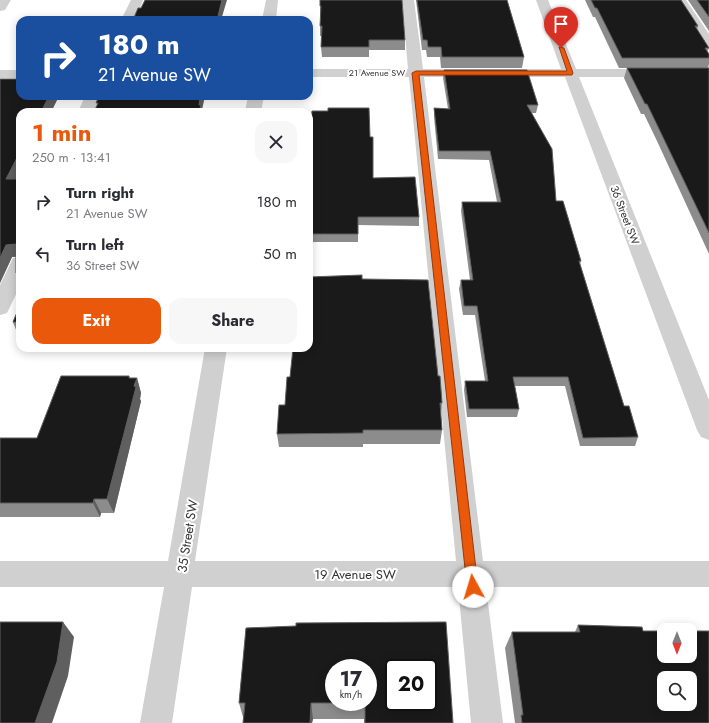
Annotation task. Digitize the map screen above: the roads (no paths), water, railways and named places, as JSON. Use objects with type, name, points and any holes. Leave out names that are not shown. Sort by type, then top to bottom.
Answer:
[{"type":"street","points":[[0,7],[5,0]]},
{"type":"street","points":[[130,16],[137,0]]},
{"type":"street","points":[[270,16],[272,0]]},
{"type":"street","points":[[408,0],[488,723]]},
{"type":"street","name":"36 Street SW","points":[[542,0],[709,430]]},
{"type":"street","points":[[680,0],[709,44]]},
{"type":"street","name":"21 Avenue SW","points":[[313,73],[709,73]]},
{"type":"street","points":[[0,74],[16,74]]},
{"type":"street","points":[[0,308],[16,272]]},
{"type":"street","name":"35 Street SW","points":[[156,723],[215,352]]},
{"type":"street","name":"19 Avenue SW","points":[[0,574],[709,574]]}]
